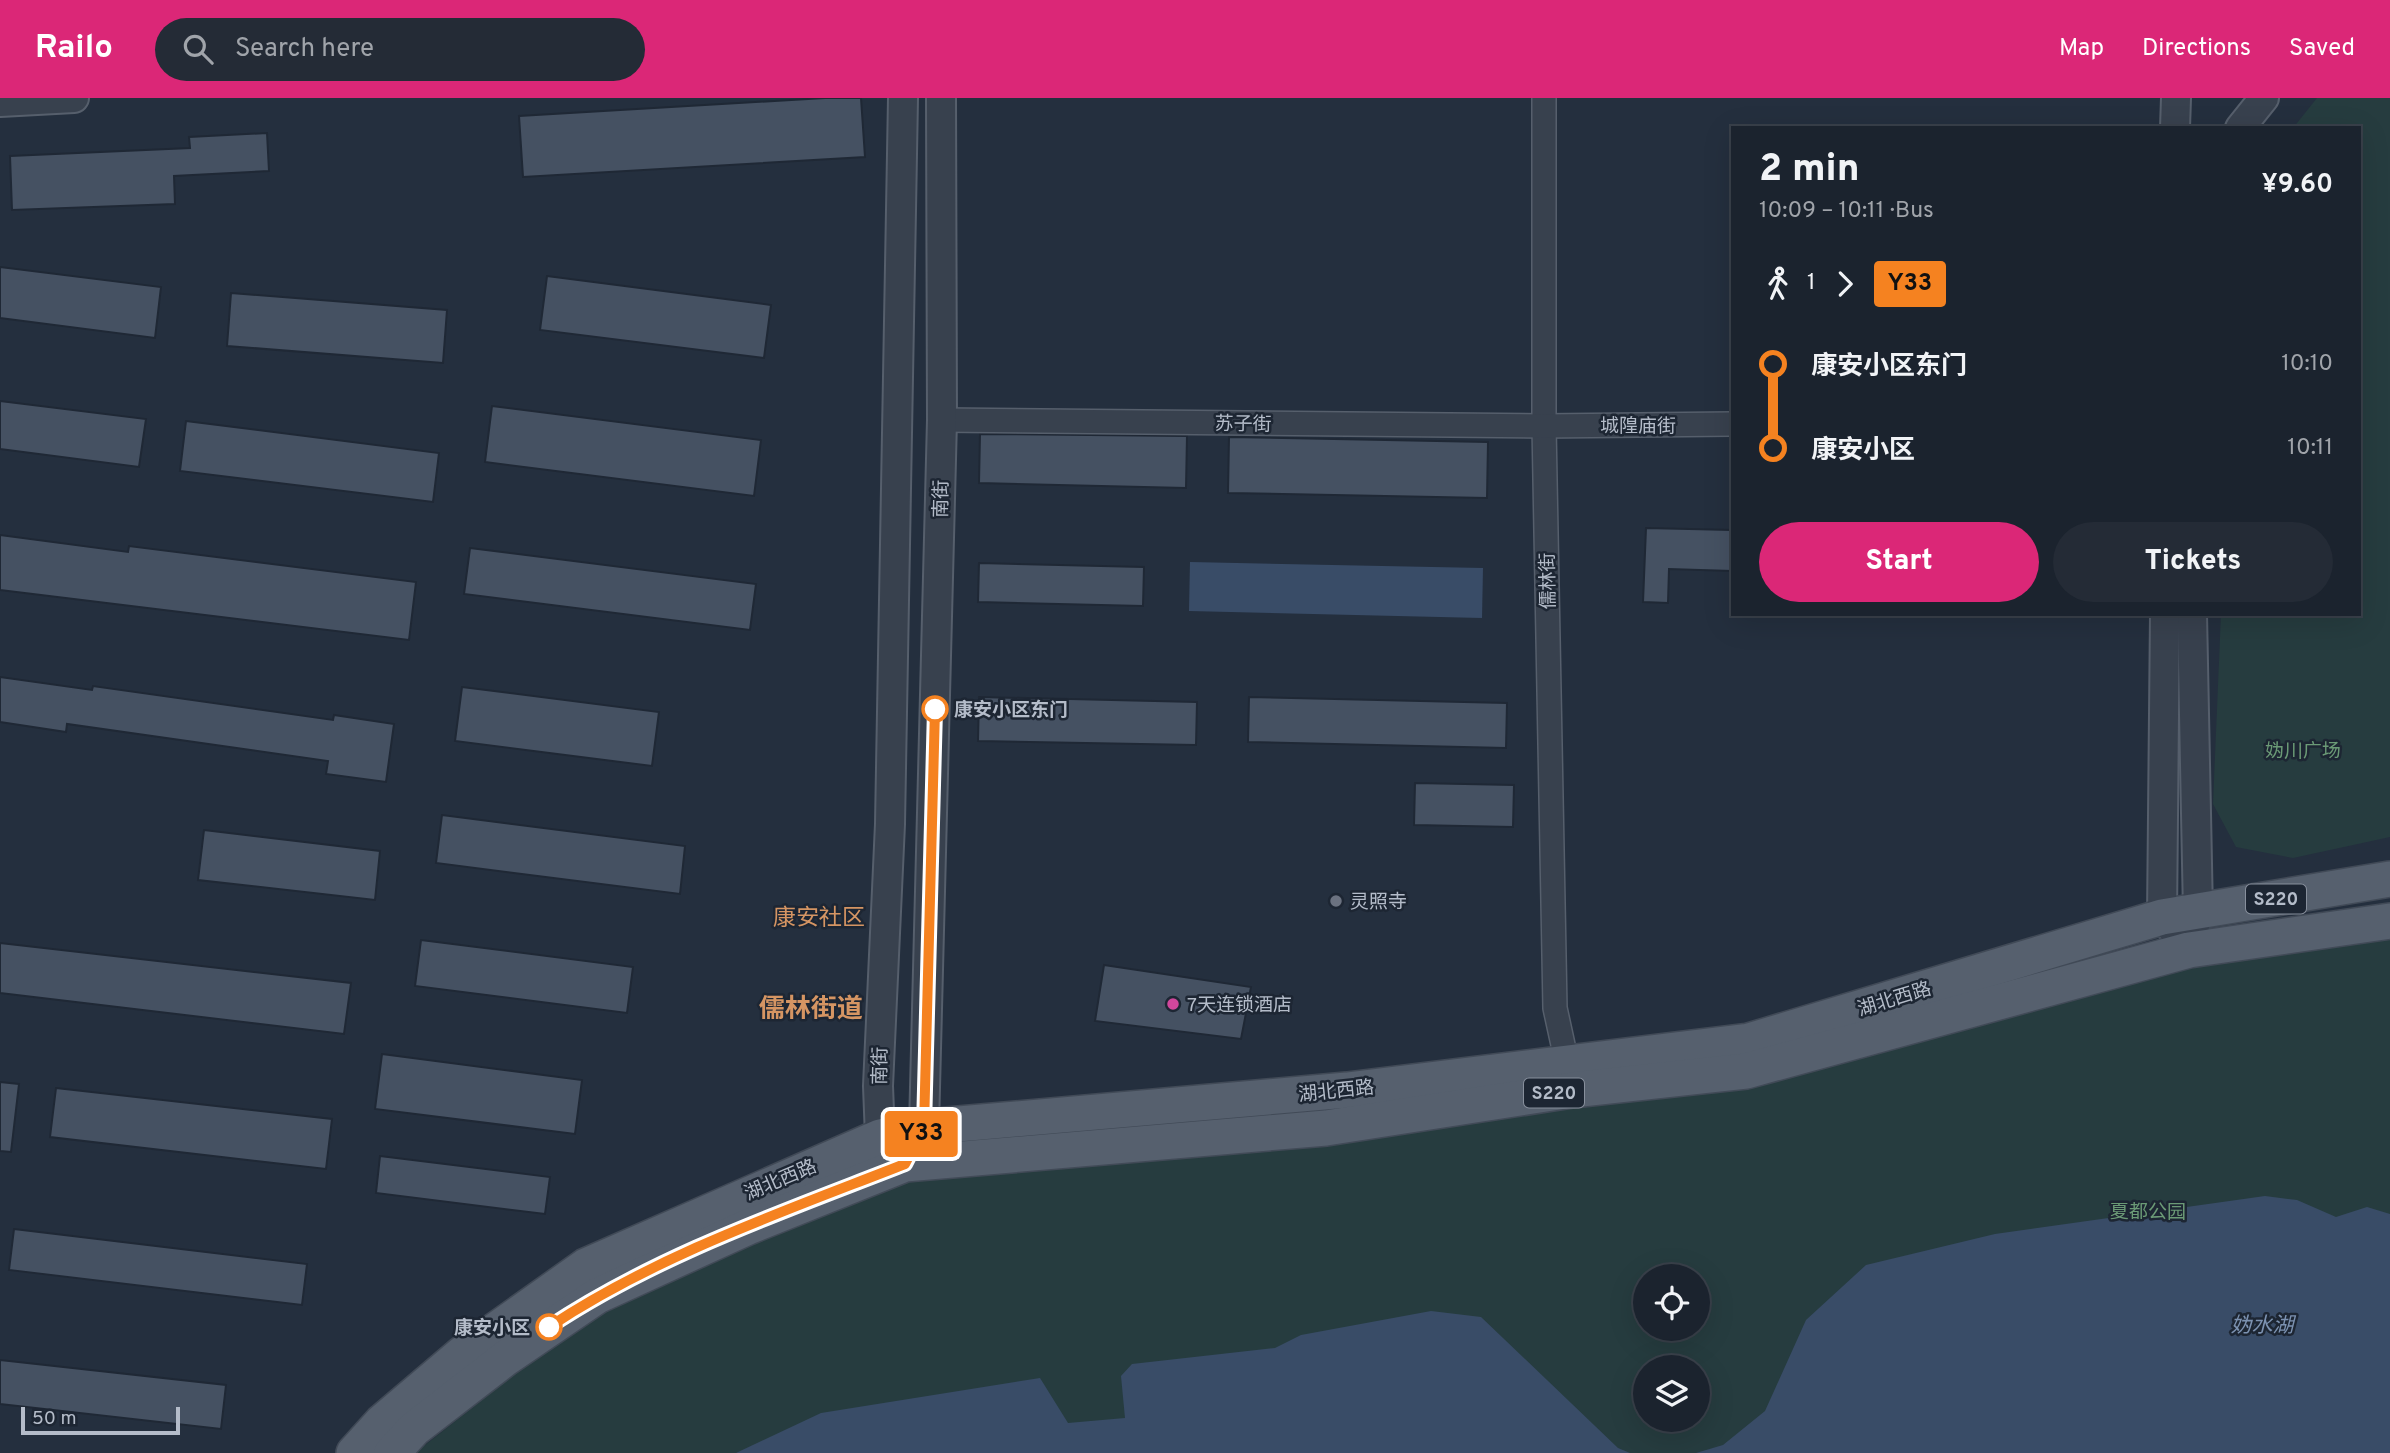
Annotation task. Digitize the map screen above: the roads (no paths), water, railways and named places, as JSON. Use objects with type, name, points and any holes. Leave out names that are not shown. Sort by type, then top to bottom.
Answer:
[{"type":"main road","name":"湖北西路","points":[[392,1453],[414,1429],[506,1358],[597,1296],[748,1227],[905,1164],[1326,1128],[1749,1041],[2162,917],[2390,879]]},
{"type":"main road","name":"湖北西路","points":[[354,1453],[382,1422],[462,1354],[586,1266],[880,1137],[924,1127],[1347,1090],[1569,1076],[1746,1071],[2189,950],[2390,921]]},
{"type":"street","points":[[0,102],[74,98]]},
{"type":"street","name":"南街","points":[[880,1137],[878,1086],[890,824],[903,98]]},
{"type":"street","name":"南街","points":[[905,1164],[924,1127],[942,420],[941,98]]},
{"type":"street","name":"儒林街","points":[[1544,98],[1544,426],[1555,1007],[1569,1076]]},
{"type":"street","points":[[2175,126],[2176,98]]},
{"type":"street","points":[[2242,126],[2264,98]]},
{"type":"street","name":"苏子街","points":[[942,420],[1544,426]]},
{"type":"street","name":"城隍庙街","points":[[1544,426],[1731,424]]},
{"type":"street","points":[[2165,616],[2162,917],[2189,950]]},
{"type":"street","points":[[2189,950],[2198,913],[2192,616]]},
{"type":"street","points":[[880,1137],[905,1164]]},
{"type":"water","points":[[1190,562],[1483,568],[1482,618],[1189,611]]},
{"type":"water","name":"妫水湖","points":[[2265,1196],[2297,1200],[2336,1217],[2367,1207],[2390,1214],[2390,1453],[1696,1453],[1723,1445],[1765,1411],[1806,1320],[1866,1265],[1995,1234]]},
{"type":"water","points":[[1431,1311],[1481,1317],[1618,1448],[1630,1453],[736,1453],[821,1413],[1040,1378],[1068,1423],[1125,1418],[1121,1376],[1132,1364],[1275,1348],[1301,1335]]},
{"type":"place","name":"康安小区东门","points":[[935,709]]},
{"type":"place","name":"灵照寺","points":[[1336,901]]},
{"type":"place","name":"7天连锁酒店","points":[[1173,1004]]},
{"type":"place","name":"康安小区","points":[[549,1327]]},
{"type":"district","name":"康安社区","points":[[819,917]]},
{"type":"district","name":"儒林街道","points":[[811,1008]]},
{"type":"park label","name":"妫川广场","points":[[2303,750]]},
{"type":"park label","name":"夏都公园","points":[[2148,1211]]}]
